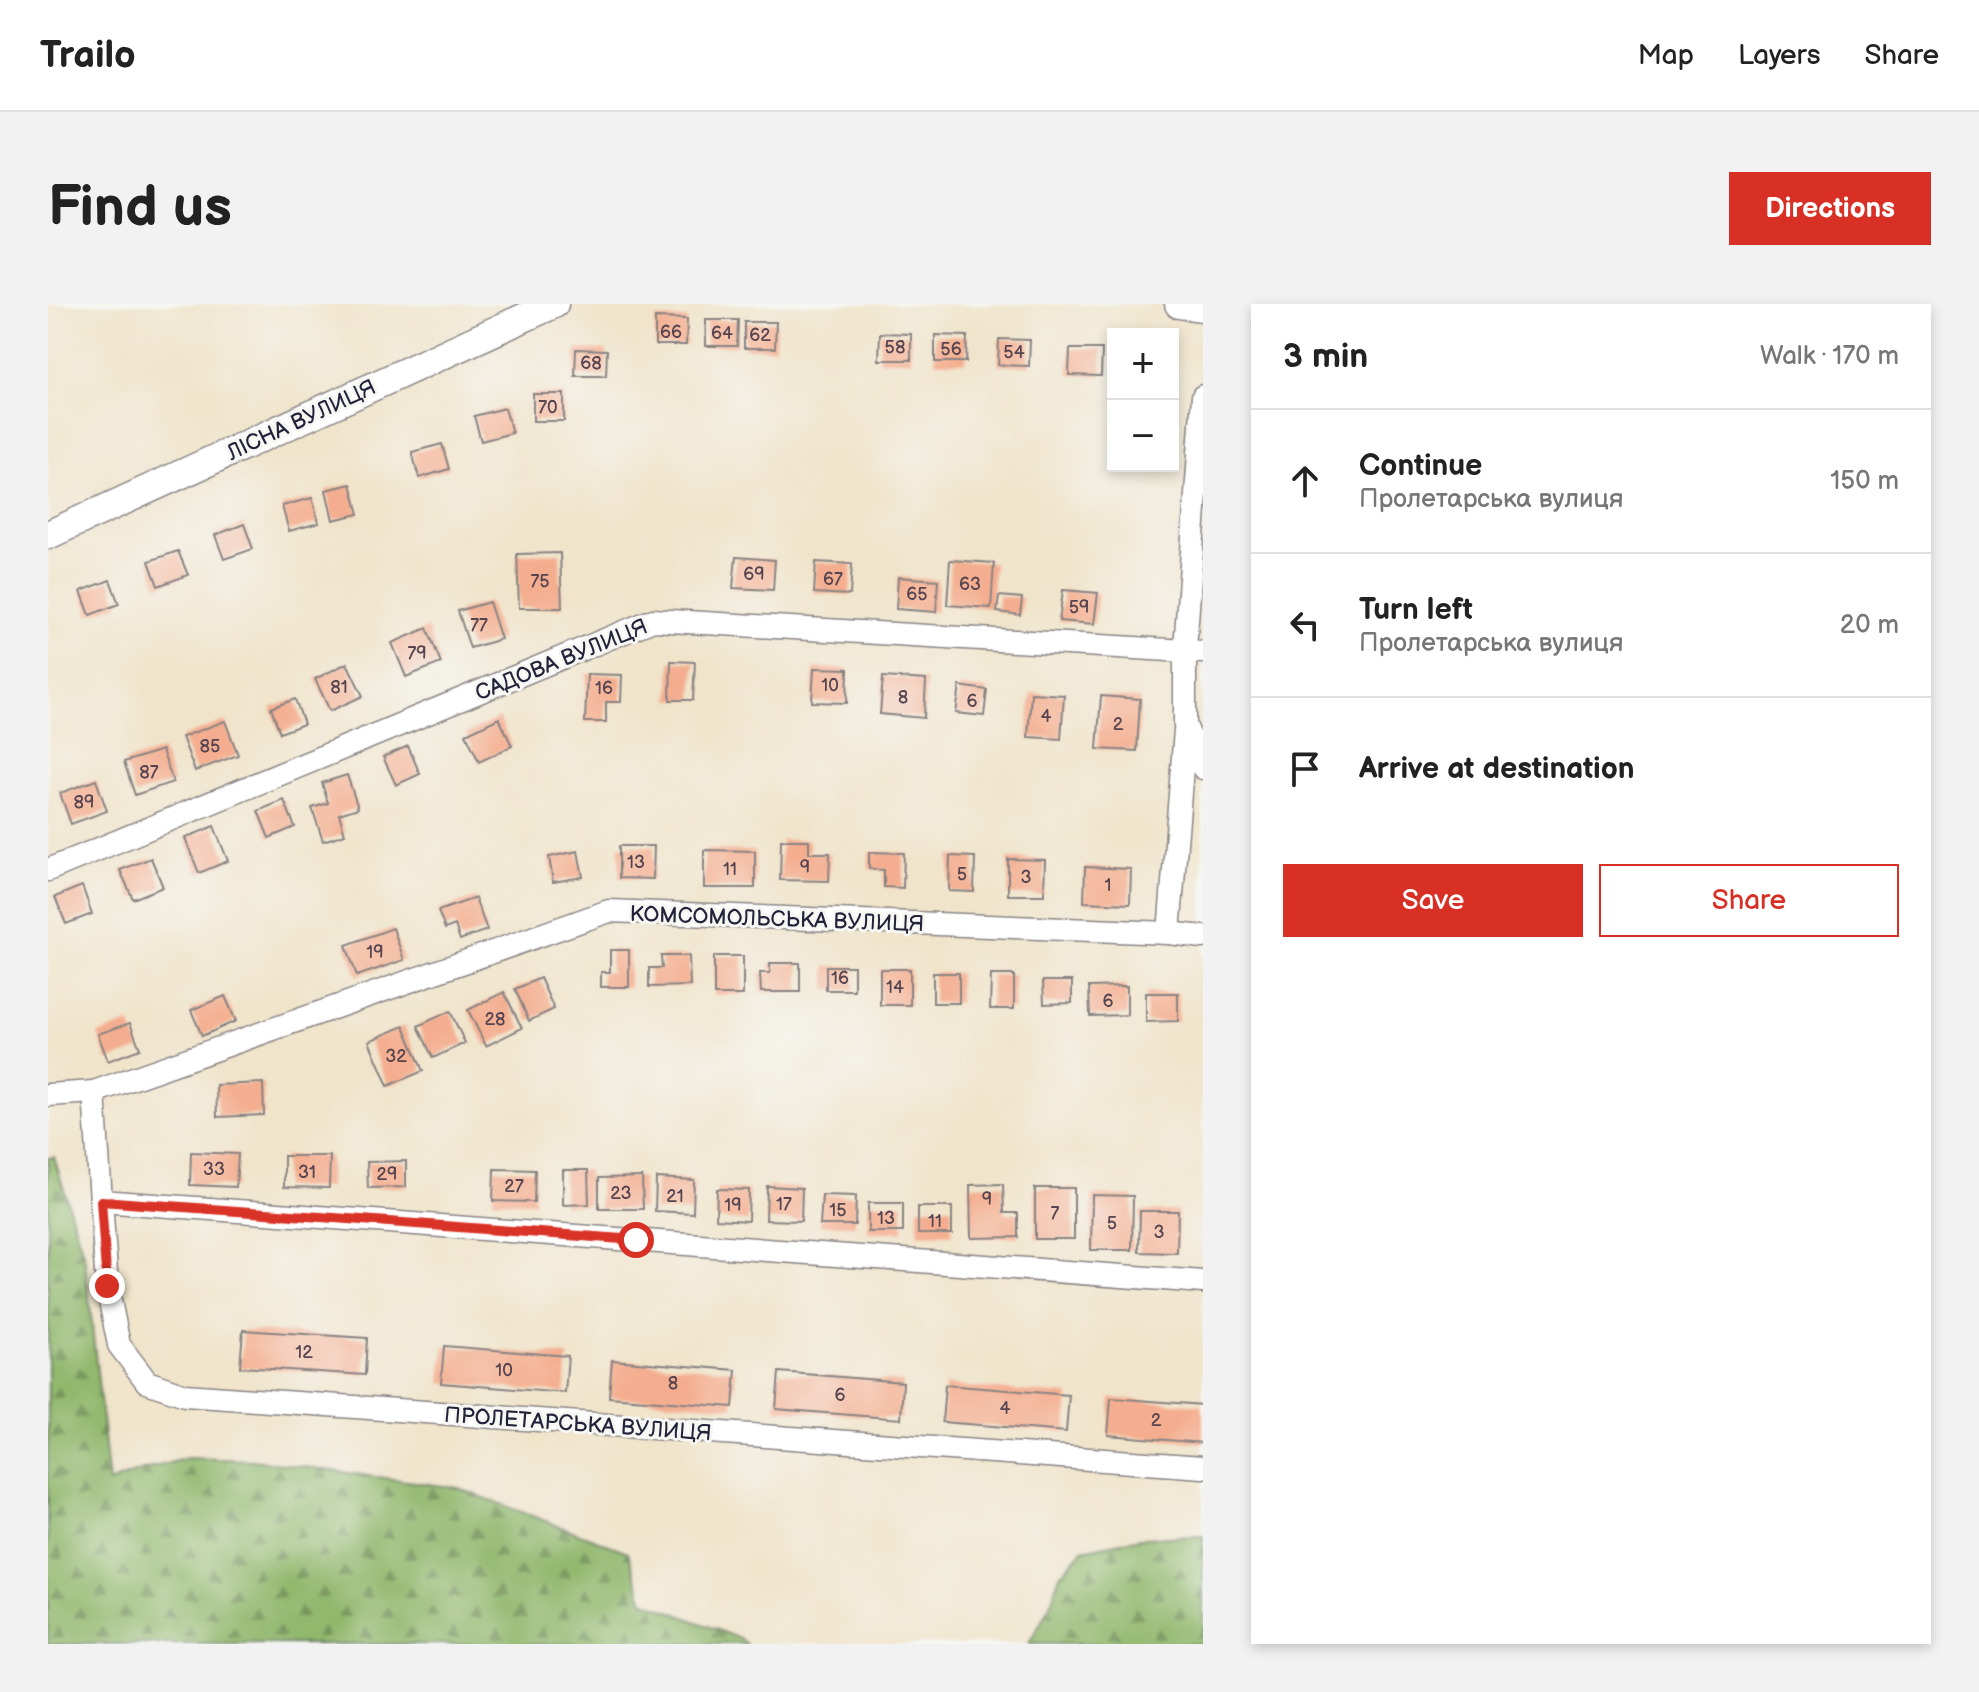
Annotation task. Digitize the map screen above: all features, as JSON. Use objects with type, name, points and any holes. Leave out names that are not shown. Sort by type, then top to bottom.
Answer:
[{"type":"street","name":"ЛІСНА ВУЛИЦЯ","points":[[48,535],[554,304]]},
{"type":"street","points":[[1179,304],[1203,307]]},
{"type":"street","points":[[1169,933],[1194,650],[1203,396]]},
{"type":"street","name":"САДОВА ВУЛИЦЯ","points":[[48,870],[653,620],[1194,650]]},
{"type":"street","points":[[1185,725],[1203,768]]},
{"type":"street","name":"КОМСОМОЛЬСЬКА ВУЛИЦЯ","points":[[94,1092],[609,911],[1169,933],[1203,937]]},
{"type":"street","points":[[48,1095],[94,1092]]},
{"type":"street","name":"ПРОЛЕТАРСЬКА ВУЛИЦЯ","points":[[94,1092],[107,1286],[119,1345],[147,1382],[185,1395],[1203,1467]]},
{"type":"street","points":[[101,1201],[1203,1282]]},
{"type":"green space","points":[[54,1157],[85,1260],[109,1483],[187,1458],[253,1460],[458,1488],[628,1552],[644,1601],[747,1644],[48,1644],[48,1158]]},
{"type":"green space","points":[[1203,1536],[1203,1644],[1029,1644],[1050,1606],[1060,1575],[1083,1550],[1140,1538]]},
{"type":"building","points":[[655,318],[687,319],[686,345],[655,345]]},
{"type":"building","points":[[706,320],[738,320],[737,346],[706,346]]},
{"type":"building","points":[[744,322],[776,322],[775,348],[744,348]]},
{"type":"building","points":[[880,333],[911,334],[911,360],[879,360]]},
{"type":"building","points":[[935,335],[967,336],[966,362],[935,362]]},
{"type":"building","points":[[999,339],[1030,340],[1029,366],[998,365]]},
{"type":"building","points":[[576,349],[607,350],[606,376],[575,376]]},
{"type":"building","points":[[1070,349],[1102,349],[1101,376],[1069,375]]},
{"type":"building","points":[[533,394],[564,394],[564,421],[533,421]]},
{"type":"building","points":[[505,408],[512,433],[481,441],[474,416]]},
{"type":"building","points":[[442,444],[449,469],[419,478],[412,452]]},
{"type":"building","points":[[351,484],[359,514],[333,520],[326,490]]},
{"type":"building","points":[[312,498],[319,523],[289,531],[282,506]]},
{"type":"building","points":[[244,524],[253,549],[224,559],[215,535]]},
{"type":"building","points":[[178,551],[188,575],[158,586],[149,561]]},
{"type":"building","points":[[560,553],[562,608],[519,608],[517,554]]},
{"type":"building","points":[[736,557],[775,560],[773,590],[733,588]]},
{"type":"building","points":[[950,560],[994,563],[991,608],[947,605]]},
{"type":"building","points":[[816,562],[852,564],[850,595],[814,593]]},
{"type":"building","points":[[898,577],[938,580],[936,612],[896,609]]},
{"type":"building","points":[[110,580],[119,604],[90,615],[81,591]]},
{"type":"building","points":[[1063,590],[1098,593],[1094,624],[1059,621]]},
{"type":"building","points":[[999,596],[1022,598],[1020,615],[997,612]]},
{"type":"building","points":[[489,602],[501,639],[470,648],[458,611]]},
{"type":"building","points":[[427,628],[441,663],[406,677],[392,643]]},
{"type":"building","points":[[671,661],[695,662],[693,700],[670,700]]},
{"type":"building","points":[[347,663],[363,696],[330,711],[315,679]]},
{"type":"building","points":[[814,668],[848,669],[847,703],[812,702]]},
{"type":"building","points":[[587,674],[622,675],[621,702],[606,702],[606,722],[585,722]]},
{"type":"building","points":[[883,677],[926,680],[924,718],[880,714]]},
{"type":"building","points":[[960,686],[987,690],[984,716],[956,713]]},
{"type":"building","points":[[1031,693],[1064,695],[1061,739],[1028,737]]},
{"type":"building","points":[[1101,696],[1140,699],[1137,751],[1097,749]]},
{"type":"building","points":[[295,699],[304,724],[280,733],[271,708]]},
{"type":"building","points":[[499,718],[512,746],[479,762],[466,734]]},
{"type":"building","points":[[225,721],[238,755],[195,771],[182,737]]},
{"type":"building","points":[[408,746],[420,774],[396,785],[383,757]]},
{"type":"building","points":[[162,750],[173,782],[135,795],[124,762]]},
{"type":"building","points":[[347,775],[358,808],[339,814],[345,834],[323,841],[312,808],[328,803],[322,783]]},
{"type":"building","points":[[96,780],[107,811],[71,824],[60,793]]},
{"type":"building","points":[[284,800],[295,827],[269,838],[258,811]]},
{"type":"building","points":[[214,826],[228,861],[199,873],[185,838]]},
{"type":"building","points":[[781,840],[809,840],[809,853],[830,853],[829,881],[780,880]]},
{"type":"building","points":[[619,846],[654,846],[653,879],[619,878]]},
{"type":"building","points":[[704,850],[755,851],[755,888],[704,888]]},
{"type":"building","points":[[578,851],[583,877],[553,882],[549,857]]},
{"type":"building","points":[[869,852],[904,853],[903,888],[884,887],[884,870],[869,869]]},
{"type":"building","points":[[950,856],[975,857],[974,892],[949,891]]},
{"type":"building","points":[[151,858],[163,887],[133,899],[120,870]]},
{"type":"building","points":[[1008,859],[1045,860],[1044,895],[1008,895]]},
{"type":"building","points":[[1085,867],[1131,869],[1130,904],[1084,902]]},
{"type":"building","points":[[82,886],[92,914],[66,924],[55,897]]},
{"type":"building","points":[[475,898],[487,930],[460,940],[455,925],[445,929],[438,911]]},
{"type":"building","points":[[393,928],[404,960],[357,976],[346,945]]},
{"type":"building","points":[[610,950],[629,950],[629,987],[601,987],[601,972],[610,972]]},
{"type":"building","points":[[661,956],[689,956],[690,986],[649,987],[649,968],[662,968]]},
{"type":"building","points":[[714,956],[743,956],[743,995],[714,995]]},
{"type":"building","points":[[770,963],[800,963],[800,992],[761,992],[760,973],[770,973]]},
{"type":"building","points":[[826,966],[854,966],[854,990],[826,990]]},
{"type":"building","points":[[880,969],[910,969],[910,1005],[880,1005]]},
{"type":"building","points":[[933,973],[959,973],[959,1003],[933,1003]]},
{"type":"building","points":[[991,975],[1014,975],[1014,1009],[990,1009]]},
{"type":"building","points":[[540,978],[554,1009],[529,1021],[515,989]]},
{"type":"building","points":[[1043,981],[1072,981],[1072,1003],[1044,1004]]},
{"type":"building","points":[[1127,986],[1127,1015],[1090,1016],[1089,987]]},
{"type":"building","points":[[504,992],[522,1028],[486,1046],[468,1010]]},
{"type":"building","points":[[1146,993],[1178,993],[1178,1021],[1146,1022]]},
{"type":"building","points":[[225,996],[236,1021],[202,1036],[191,1010]]},
{"type":"building","points":[[450,1011],[465,1043],[433,1058],[418,1026]]},
{"type":"building","points":[[130,1023],[140,1049],[108,1061],[98,1034]]},
{"type":"building","points":[[404,1026],[423,1071],[388,1086],[369,1041]]},
{"type":"building","points":[[263,1083],[264,1115],[217,1117],[216,1085]]},
{"type":"building","points":[[191,1152],[238,1154],[236,1187],[190,1185]]},
{"type":"building","points":[[284,1156],[330,1156],[329,1188],[284,1187]]},
{"type":"building","points":[[406,1161],[406,1187],[368,1188],[367,1162]]},
{"type":"building","points":[[494,1169],[535,1170],[534,1202],[493,1201]]},
{"type":"building","points":[[563,1170],[588,1170],[589,1204],[563,1205]]},
{"type":"building","points":[[642,1177],[643,1209],[599,1209],[599,1178]]},
{"type":"building","points":[[656,1178],[694,1180],[693,1213],[655,1211]]},
{"type":"building","points":[[1003,1184],[1004,1213],[1018,1213],[1018,1237],[971,1238],[970,1185]]},
{"type":"building","points":[[767,1186],[802,1188],[801,1221],[766,1220]]},
{"type":"building","points":[[1035,1188],[1074,1188],[1074,1239],[1035,1239]]},
{"type":"building","points":[[717,1189],[749,1190],[748,1221],[716,1219]]},
{"type":"building","points":[[822,1195],[856,1196],[855,1225],[820,1225]]},
{"type":"building","points":[[1092,1195],[1133,1196],[1132,1250],[1091,1250]]},
{"type":"building","points":[[868,1203],[903,1203],[903,1232],[868,1232]]},
{"type":"building","points":[[918,1207],[952,1207],[952,1234],[918,1234]]},
{"type":"building","points":[[1140,1211],[1178,1211],[1177,1253],[1139,1252]]},
{"type":"building","points":[[243,1330],[367,1338],[365,1375],[240,1367]]},
{"type":"building","points":[[444,1346],[568,1356],[565,1393],[441,1383]]},
{"type":"building","points":[[612,1360],[736,1370],[733,1407],[609,1397]]},
{"type":"building","points":[[779,1372],[903,1382],[901,1419],[776,1409]]},
{"type":"building","points":[[945,1385],[1069,1395],[1066,1432],[942,1422]]},
{"type":"building","points":[[1111,1398],[1203,1405],[1203,1443],[1108,1435]]},
{"type":"route","points":[[107,1286],[101,1201],[636,1240]]}]
